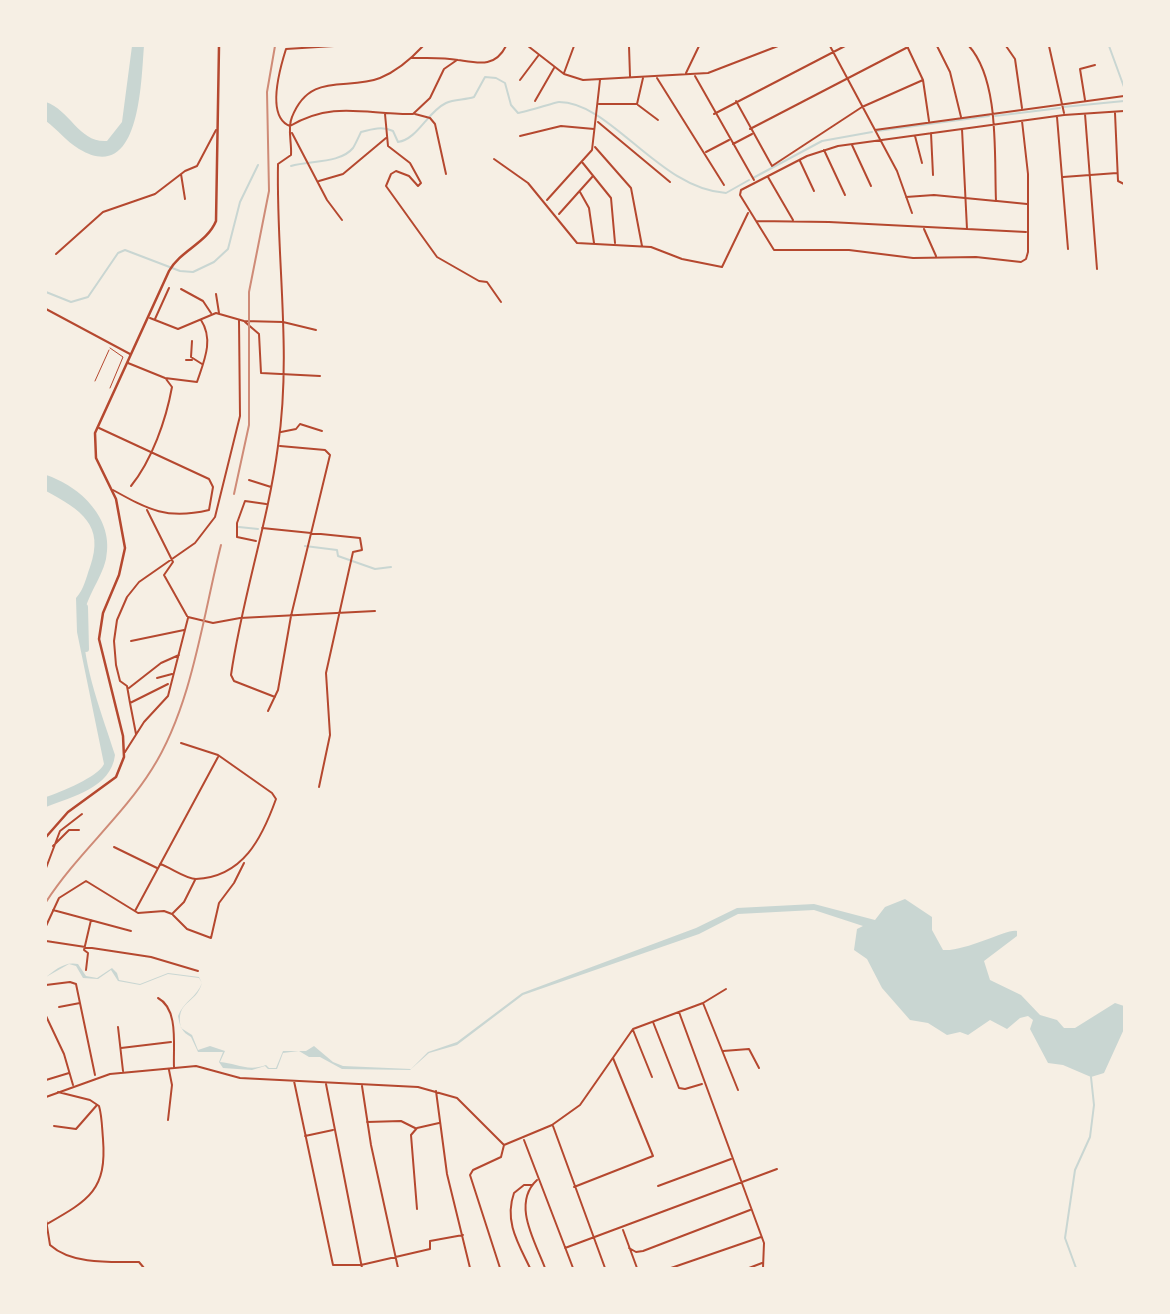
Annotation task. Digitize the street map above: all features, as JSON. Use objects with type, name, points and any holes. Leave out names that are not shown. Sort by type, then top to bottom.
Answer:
[{"type":"main road","points":[[46,836],[68,811],[116,776],[124,752],[123,736],[99,639],[103,613],[119,575],[125,548],[113,489],[96,458],[97,427],[169,271],[174,263],[209,234],[216,220],[219,46]]},
{"type":"street","points":[[219,46],[251,46]]},
{"type":"street","points":[[290,125],[279,118],[277,103],[286,49],[334,46]]},
{"type":"street","points":[[275,696],[231,679],[240,618],[271,487],[280,432],[283,322],[277,237],[279,161],[291,155],[290,125],[294,112],[315,88],[339,82],[378,79],[412,58],[423,46]]},
{"type":"street","points":[[412,58],[484,64],[499,56],[506,46]]},
{"type":"street","points":[[528,46],[564,74],[583,80],[694,75],[726,68],[778,46]]},
{"type":"street","points":[[564,74],[575,46]]},
{"type":"street","points":[[629,46],[630,77]]},
{"type":"street","points":[[685,75],[699,46]]},
{"type":"street","points":[[830,46],[881,139],[912,213]]},
{"type":"street","points":[[714,114],[845,46]]},
{"type":"street","points":[[750,129],[907,46],[923,79],[929,122]]},
{"type":"street","points":[[937,46],[952,78],[961,118]]},
{"type":"street","points":[[969,46],[981,63],[993,125],[996,201]]},
{"type":"street","points":[[1006,46],[1015,60],[1022,109]]},
{"type":"street","points":[[1049,46],[1064,115]]},
{"type":"street","points":[[520,80],[539,55]]},
{"type":"street","points":[[413,114],[430,98],[444,69],[457,60]]},
{"type":"street","points":[[1085,101],[1080,69],[1095,65]]},
{"type":"street","points":[[535,101],[554,67]]},
{"type":"street","points":[[694,75],[755,182]]},
{"type":"street","points":[[637,104],[643,77]]},
{"type":"street","points":[[656,77],[724,185]]},
{"type":"street","points":[[546,201],[582,162],[593,145],[600,79]]},
{"type":"street","points":[[736,101],[767,160],[774,166],[862,107],[923,79]]},
{"type":"street","points":[[875,130],[1125,96]]},
{"type":"street","points":[[599,104],[637,104],[658,120]]},
{"type":"street","points":[[290,125],[311,114],[337,109],[426,116],[438,129],[446,174]]},
{"type":"street","points":[[1022,121],[1028,204],[1028,252],[1026,259],[1021,262],[913,258],[813,248],[774,250],[748,212],[740,193],[755,182],[824,149],[1064,115],[1125,111]]},
{"type":"street","points":[[1115,112],[1118,173],[1123,184]]},
{"type":"street","points":[[1085,113],[1097,269]]},
{"type":"street","points":[[385,114],[388,146],[410,163],[421,183],[418,186],[404,173],[391,174],[386,186],[437,257],[479,281],[486,282],[501,302]]},
{"type":"street","points":[[1057,116],[1068,249]]},
{"type":"street","points":[[597,120],[670,181]]},
{"type":"street","points":[[520,136],[561,126],[595,129]]},
{"type":"street","points":[[962,128],[967,230]]},
{"type":"street","points":[[56,254],[103,212],[155,194],[201,161],[217,129]]},
{"type":"street","points":[[291,131],[317,182],[342,220]]},
{"type":"street","points":[[931,132],[933,175]]},
{"type":"street","points":[[733,144],[753,133]]},
{"type":"street","points":[[914,135],[922,163]]},
{"type":"street","points":[[317,182],[343,174],[374,144],[387,137]]},
{"type":"street","points":[[705,153],[730,140]]},
{"type":"street","points":[[852,144],[871,186]]},
{"type":"street","points":[[1117,145],[1125,144]]},
{"type":"street","points":[[593,145],[631,188],[642,247]]},
{"type":"street","points":[[824,149],[845,195]]},
{"type":"street","points":[[494,159],[528,183],[546,201],[578,243],[642,247],[723,267],[748,212]]},
{"type":"street","points":[[799,160],[814,191]]},
{"type":"street","points":[[582,162],[611,198],[615,244]]},
{"type":"street","points":[[181,173],[185,199]]},
{"type":"street","points":[[1062,177],[1118,173]]},
{"type":"street","points":[[557,215],[593,176]]},
{"type":"street","points":[[767,176],[794,221]]},
{"type":"street","points":[[580,192],[589,208],[594,243]]},
{"type":"street","points":[[906,197],[934,195],[1028,204]]},
{"type":"street","points":[[755,221],[1028,232]]},
{"type":"street","points":[[923,229],[936,257]]},
{"type":"street","points":[[154,320],[169,288]]},
{"type":"street","points":[[181,289],[203,301],[211,314]]},
{"type":"street","points":[[216,294],[219,314]]},
{"type":"street","points":[[46,309],[110,347],[130,354]]},
{"type":"street","points":[[148,317],[178,329],[200,318],[219,314],[244,321],[283,322],[316,330]]},
{"type":"street","points":[[127,363],[165,379],[197,382],[208,336],[200,318]]},
{"type":"street","points":[[136,734],[127,689],[118,677],[114,635],[120,611],[139,582],[207,531],[219,506],[240,416],[239,320]]},
{"type":"street","points":[[244,321],[259,334],[260,372],[320,376]]},
{"type":"street","points":[[192,341],[193,360]]},
{"type":"street","points":[[186,360],[203,364]]},
{"type":"street","points":[[131,486],[151,450],[172,389],[165,379]]},
{"type":"street","points":[[280,432],[296,429],[300,424],[323,430]]},
{"type":"street","points":[[97,427],[151,450],[211,481],[212,504],[209,510],[176,514],[147,510],[113,489]]},
{"type":"street","points":[[268,711],[275,696],[329,452],[278,446]]},
{"type":"street","points":[[249,480],[271,487]]},
{"type":"street","points":[[258,541],[237,537],[237,523],[245,502],[267,505]]},
{"type":"street","points":[[212,504],[219,506]]},
{"type":"street","points":[[147,510],[172,559],[173,565],[163,574],[189,618],[213,623],[240,618],[375,611]]},
{"type":"street","points":[[261,528],[311,535],[359,536],[361,551],[354,551],[351,559],[325,677],[330,699],[330,735],[319,787]]},
{"type":"street","points":[[124,752],[167,697],[189,618]]},
{"type":"street","points":[[131,641],[185,629]]},
{"type":"street","points":[[127,689],[161,663],[180,655]]},
{"type":"street","points":[[157,678],[173,673]]},
{"type":"street","points":[[130,702],[169,683]]},
{"type":"street","points":[[160,864],[195,879],[227,872],[243,860],[258,843],[275,795],[219,756],[181,743]]},
{"type":"street","points":[[135,911],[219,756]]},
{"type":"street","points":[[46,868],[51,849],[66,824],[82,814]]},
{"type":"street","points":[[51,849],[64,833],[72,828],[79,830]]},
{"type":"street","points":[[114,847],[158,869]]},
{"type":"street","points":[[46,926],[58,898],[86,881],[135,911],[147,915],[164,911],[172,914],[187,929],[210,938],[214,934],[219,903],[238,878],[243,860]]},
{"type":"street","points":[[172,914],[184,902],[195,879]]},
{"type":"street","points":[[52,910],[131,932]]},
{"type":"street","points":[[86,970],[88,953],[85,946],[91,919]]},
{"type":"street","points":[[46,941],[158,959],[198,971]]},
{"type":"street","points":[[46,985],[73,982],[77,986],[96,1077]]},
{"type":"street","points":[[504,1145],[552,1125],[580,1105],[633,1029],[703,1003],[726,989]]},
{"type":"street","points":[[158,998],[166,1002],[172,1015],[174,1068]]},
{"type":"street","points":[[59,1007],[81,1003]]},
{"type":"street","points":[[703,1003],[738,1090]]},
{"type":"street","points":[[678,1011],[762,1237],[765,1253],[763,1269]]},
{"type":"street","points":[[46,1016],[73,1086]]},
{"type":"street","points":[[653,1021],[679,1087],[685,1090],[704,1084]]},
{"type":"street","points":[[118,1027],[123,1072]]},
{"type":"street","points":[[633,1029],[652,1077]]},
{"type":"street","points":[[121,1048],[172,1042]]},
{"type":"street","points":[[723,1051],[752,1050],[759,1068]]},
{"type":"street","points":[[574,1187],[653,1156],[612,1057]]},
{"type":"street","points":[[46,1097],[96,1077],[123,1072],[203,1066],[236,1077],[436,1090],[457,1098],[504,1145]]},
{"type":"street","points":[[168,1120],[172,1085],[169,1069]]},
{"type":"street","points":[[46,1080],[70,1073]]},
{"type":"street","points":[[294,1080],[331,1260],[336,1268],[361,1267],[395,1255],[430,1249],[430,1241],[463,1235]]},
{"type":"street","points":[[326,1083],[361,1267]]},
{"type":"street","points":[[362,1085],[367,1122],[398,1269]]},
{"type":"street","points":[[436,1090],[447,1174],[470,1269]]},
{"type":"street","points":[[57,1091],[97,1104]]},
{"type":"street","points":[[73,1134],[73,1129],[97,1104]]},
{"type":"street","points":[[97,1104],[104,1150],[99,1184],[74,1209],[46,1222],[50,1245],[64,1253],[88,1260],[139,1262],[144,1269]]},
{"type":"street","points":[[367,1122],[409,1122],[416,1129]]},
{"type":"street","points":[[417,1209],[411,1135],[416,1129],[440,1122]]},
{"type":"street","points":[[552,1125],[605,1269]]},
{"type":"street","points":[[54,1126],[73,1129]]},
{"type":"street","points":[[305,1136],[334,1130]]},
{"type":"street","points":[[523,1139],[573,1269]]},
{"type":"street","points":[[500,1269],[470,1175],[477,1168],[501,1157],[504,1145]]},
{"type":"street","points":[[658,1186],[732,1158]]},
{"type":"street","points":[[565,1248],[623,1229],[777,1169]]},
{"type":"street","points":[[538,1179],[532,1185],[527,1206],[527,1223],[545,1269]]},
{"type":"street","points":[[530,1269],[509,1212],[514,1193],[524,1185],[532,1185]]},
{"type":"street","points":[[629,1248],[635,1252],[643,1251],[751,1210]]},
{"type":"street","points":[[623,1229],[637,1269]]},
{"type":"street","points":[[671,1269],[762,1237]]},
{"type":"street","points":[[749,1269],[763,1263]]},
{"type":"lane","points":[[95,381],[110,347],[123,357],[110,388]]},
{"type":"shaded area","points":[[132,46],[144,46],[138,103],[134,124],[126,142],[115,153],[99,157],[79,149],[46,121],[46,102],[62,112],[89,137],[107,141],[122,122]]},
{"type":"shaded area","points":[[46,475],[71,487],[82,496],[100,518],[105,531],[106,559],[86,607],[83,624],[90,674],[115,755],[112,766],[99,783],[46,807],[46,797],[87,779],[104,764],[77,632],[76,598],[83,587],[94,552],[92,530],[79,512],[46,491]]},
{"type":"shaded area","points":[[905,899],[932,917],[932,930],[943,950],[952,950],[1017,931],[1017,936],[984,961],[990,980],[1021,995],[1040,1015],[1057,1020],[1064,1028],[1075,1028],[1115,1003],[1124,1006],[1124,1029],[1104,1073],[1091,1077],[1063,1065],[1048,1063],[1030,1029],[1033,1020],[1028,1016],[1020,1018],[1007,1029],[990,1020],[968,1035],[960,1032],[947,1035],[928,1023],[910,1020],[882,988],[867,959],[854,950],[857,929],[863,926],[814,910],[738,914],[699,934],[523,995],[457,1045],[429,1053],[410,1070],[342,1069],[320,1057],[309,1057],[299,1051],[306,1051],[314,1046],[333,1062],[343,1066],[411,1069],[428,1052],[457,1042],[522,993],[696,928],[737,908],[814,904],[875,920],[885,907]]},
{"type":"shaded area","points":[[73,963],[78,964],[86,976],[97,978],[112,968],[119,980],[140,984],[168,973],[199,977],[202,983],[199,978],[168,974],[140,985],[118,981],[111,970],[98,979],[83,978],[76,966],[69,964],[46,977],[60,967],[68,964]]},
{"type":"shaded area","points":[[182,1028],[192,1035],[198,1050],[210,1046],[225,1051],[220,1062],[253,1068],[266,1065],[276,1068],[283,1051],[299,1051],[283,1053],[277,1069],[268,1069],[265,1066],[252,1070],[223,1068],[219,1062],[223,1052],[198,1052],[191,1037]]},
{"type":"waterway","points":[[1109,46],[1124,87]]},
{"type":"waterway","points":[[291,166],[340,157],[353,148],[361,132],[369,130],[389,129],[393,131],[398,142],[405,140],[439,107],[474,97],[485,77],[496,78],[505,83],[511,105],[518,113],[559,102],[578,106],[598,116],[679,177],[702,188],[726,193],[749,180]]},
{"type":"waterway","points":[[1063,107],[1124,101]]},
{"type":"waterway","points":[[995,116],[1060,108]]},
{"type":"waterway","points":[[877,131],[989,116]]},
{"type":"waterway","points":[[753,178],[822,141],[872,132]]},
{"type":"waterway","points":[[46,292],[71,302],[88,297],[118,253],[125,250],[180,271],[193,272],[214,262],[228,249],[240,202],[258,165]]},
{"type":"waterway","points":[[239,527],[258,529]]},
{"type":"waterway","points":[[305,546],[337,550],[338,556],[375,569],[391,567]]},
{"type":"waterway","points":[[85,607],[86,649]]},
{"type":"waterway","points":[[1076,1268],[1065,1238],[1075,1170],[1090,1137],[1094,1105],[1091,1077]]},
{"type":"railway","points":[[234,494],[249,425],[249,292],[269,191],[267,92],[275,46]]},
{"type":"railway","points":[[46,902],[71,868],[140,787],[166,744],[187,689],[221,545]]}]
